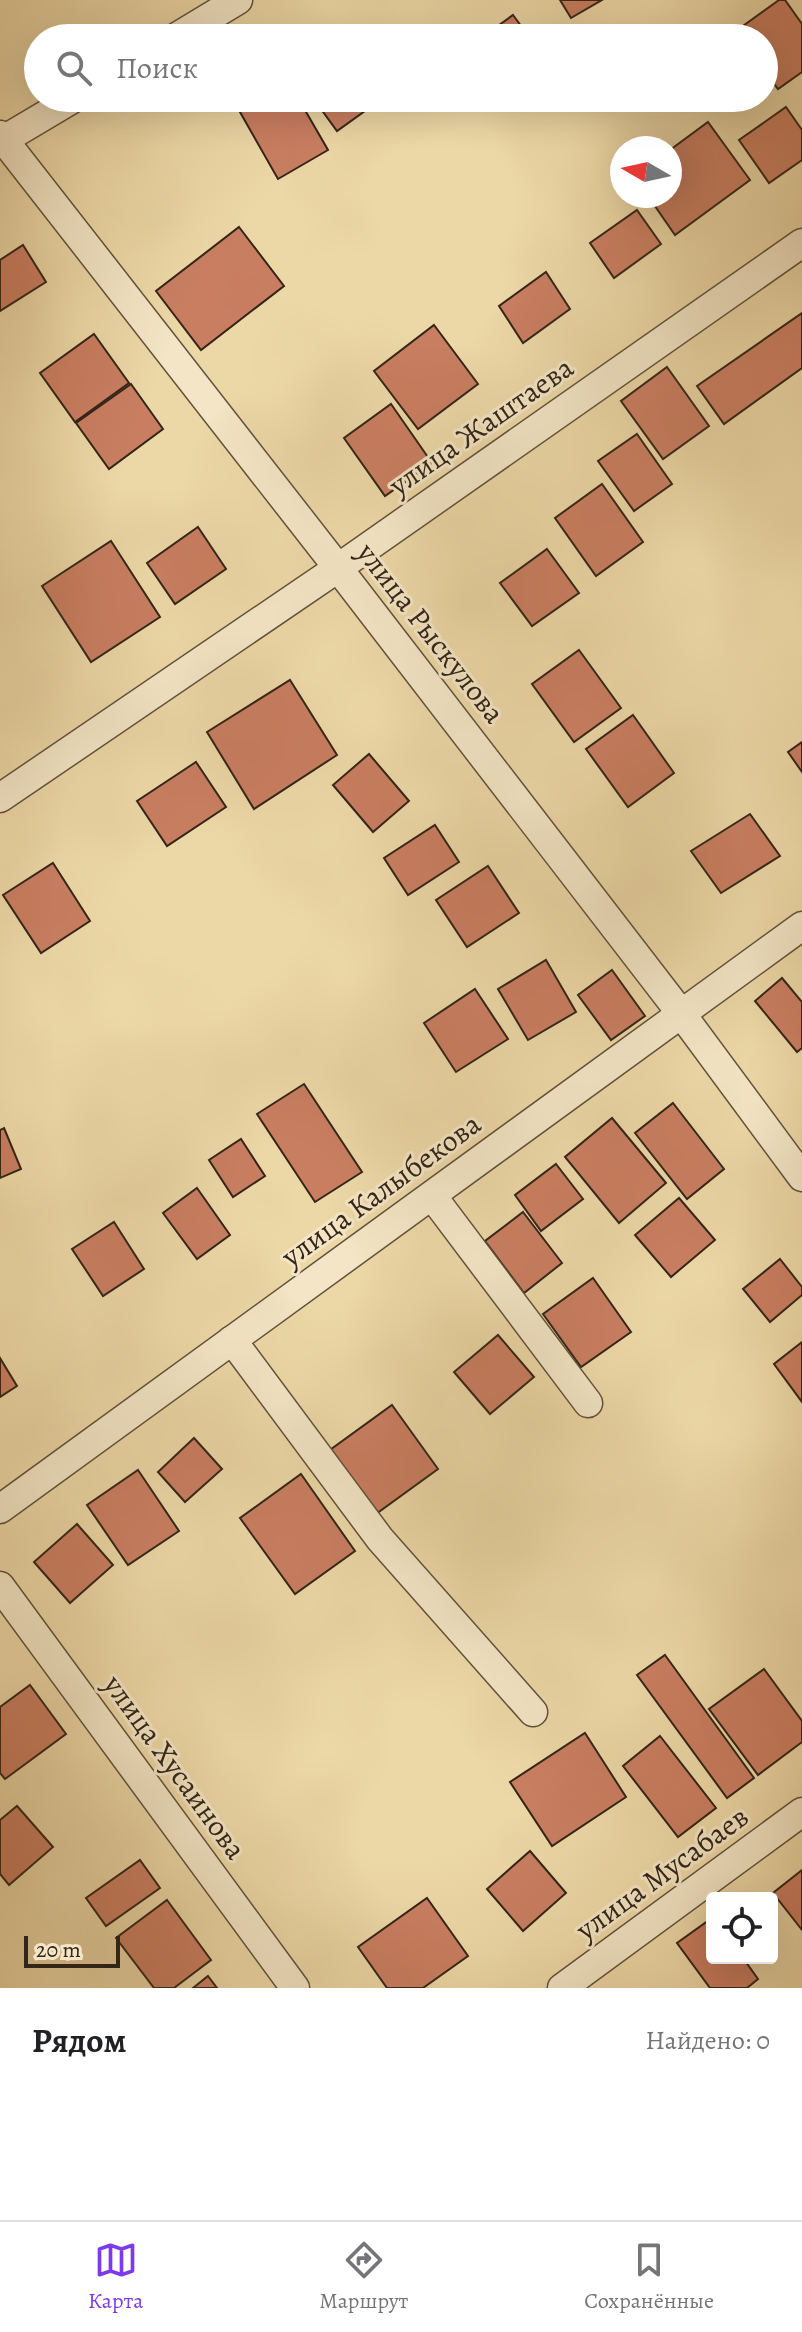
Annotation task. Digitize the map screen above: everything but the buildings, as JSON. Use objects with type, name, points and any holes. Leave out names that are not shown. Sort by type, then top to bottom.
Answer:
[{"type":"street","points":[[198,24],[238,0]]},
{"type":"street","points":[[1,139],[49,112]]},
{"type":"street","name":"улица Рыскулова","points":[[1,139],[338,568],[680,1012],[802,1177]]},
{"type":"street","name":"улица Жаштаева","points":[[0,798],[338,568],[802,243]]},
{"type":"street","name":"улица Калыбекова","points":[[0,1509],[802,926]]},
{"type":"street","points":[[433,1197],[588,1403]]},
{"type":"street","points":[[232,1340],[380,1539],[533,1712]]},
{"type":"street","name":"улица Хусаинова","points":[[0,1586],[295,1988]]},
{"type":"street","name":"улица Мусабаев","points":[[562,1988],[802,1812]]}]
